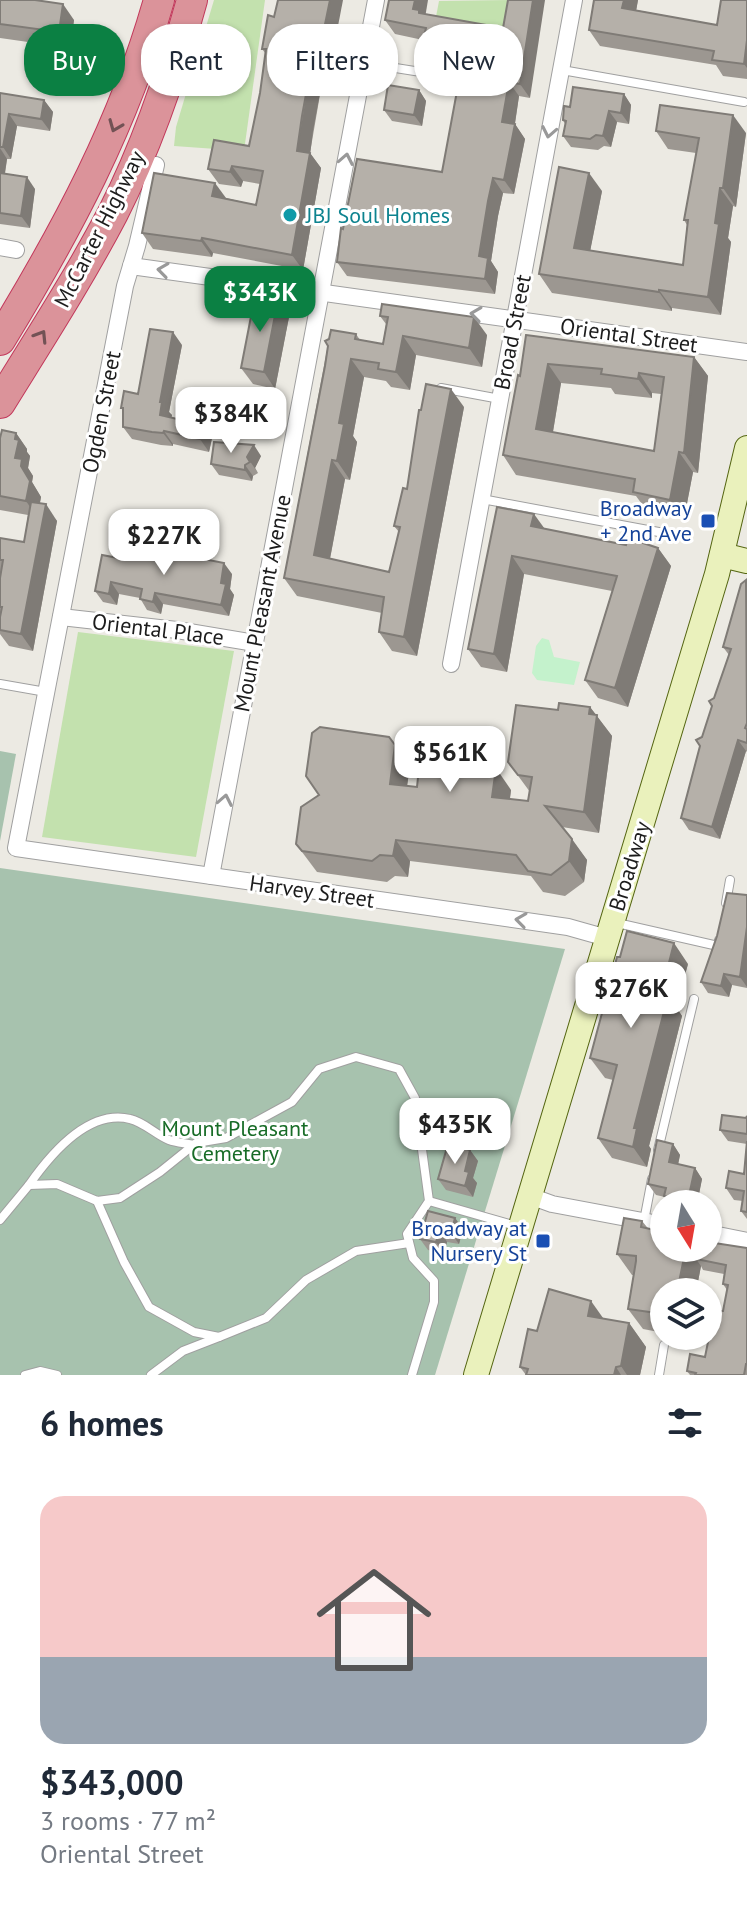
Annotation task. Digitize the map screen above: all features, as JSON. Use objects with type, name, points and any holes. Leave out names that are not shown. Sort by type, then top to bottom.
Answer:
[{"type":"highway","name":"McCarter Highway","points":[[0,340],[64,233],[104,154],[138,68],[159,0]]},
{"type":"highway","name":"McCarter Highway","points":[[0,403],[69,292],[115,209],[152,122],[192,0]]},
{"type":"main road","name":"Broadway","points":[[476,1375],[722,555],[747,448]]},
{"type":"main road","points":[[722,555],[747,561]]},
{"type":"street","name":"Mount Pleasant Avenue","points":[[371,24],[376,0]]},
{"type":"street","name":"Broad Street","points":[[451,664],[574,0]]},
{"type":"street","name":"Mount Pleasant Avenue","points":[[211,876],[358,96]]},
{"type":"street","name":"Ogden Street","points":[[16,848],[125,286],[156,165]]},
{"type":"street","name":"Oriental Street","points":[[131,266],[747,352]]},
{"type":"street","name":"Oriental Place","points":[[61,617],[177,630],[255,643]]},
{"type":"street","name":"Harvey Street","points":[[16,848],[568,927],[610,930]]},
{"type":"street","points":[[530,1196],[552,1204],[650,1222]]},
{"type":"street","points":[[722,1236],[747,1241]]},
{"type":"lane","points":[[561,70],[744,102]]},
{"type":"lane","points":[[428,385],[500,399]]},
{"type":"lane","points":[[481,499],[664,533]]},
{"type":"lane","points":[[0,684],[47,692]]},
{"type":"lane","points":[[723,919],[730,880]]},
{"type":"lane","points":[[610,930],[718,946],[720,933]]},
{"type":"lane","points":[[656,1158],[694,999]]},
{"type":"lane","points":[[0,1220],[62,1145],[88,1126],[108,1120],[130,1119],[169,1140],[194,1145],[226,1138],[292,1102],[319,1069],[356,1057],[399,1069],[415,1098],[429,1201],[407,1234],[413,1258],[434,1281],[434,1302],[412,1375]]},
{"type":"lane","points":[[29,1185],[57,1184],[97,1201],[120,1198],[194,1145]]},
{"type":"lane","points":[[644,1221],[653,1173]]},
{"type":"lane","points":[[97,1201],[124,1262],[149,1307],[194,1332],[219,1337]]},
{"type":"lane","points":[[429,1201],[521,1227]]},
{"type":"lane","points":[[151,1375],[183,1351],[266,1318],[306,1280],[356,1251],[409,1243]]},
{"type":"lane","points":[[659,1375],[663,1350]]},
{"type":"lane","points":[[25,1375],[40,1371],[57,1375]]},
{"type":"green space","points":[[214,0],[265,0],[244,151],[174,146],[185,96],[251,96],[251,24],[207,24]]},
{"type":"green space","points":[[517,0],[513,24],[435,22],[439,1]]},
{"type":"green space","points":[[78,632],[234,651],[196,857],[42,837]]},
{"type":"green space","points":[[542,638],[549,640],[554,657],[580,662],[574,685],[537,680],[532,673],[536,646]]},
{"type":"green space","points":[[0,751],[16,754],[0,841]]},
{"type":"green space","name":"Mount Pleasant Cemetery","points":[[0,868],[565,949],[435,1375],[0,1375]]},
{"type":"building","points":[[0,0],[63,4],[60,24],[24,24],[24,27],[0,24]]},
{"type":"building","points":[[278,0],[330,0],[325,24],[267,24],[267,96],[306,96],[297,151],[310,153],[292,255],[202,238],[201,241],[142,233],[154,173],[215,183],[212,196],[256,205],[263,171],[232,166],[230,172],[208,169],[214,140],[249,146],[260,93],[266,49],[262,49],[268,15],[274,17]]},
{"type":"building","points":[[389,0],[415,0],[413,9],[419,10],[419,13],[481,24],[414,26],[385,20]]},
{"type":"building","points":[[508,0],[533,0],[523,65],[523,24],[504,24]]},
{"type":"building","points":[[594,0],[624,0],[622,8],[717,25],[721,0],[747,0],[744,64],[712,60],[714,51],[589,30]]},
{"type":"building","points":[[398,87],[414,89],[414,96],[418,96],[414,115],[384,110],[386,96],[398,96]]},
{"type":"building","points":[[573,87],[624,94],[621,113],[609,111],[603,136],[596,135],[590,139],[563,136],[566,121],[563,120],[564,106],[570,107]]},
{"type":"building","points":[[0,93],[44,100],[41,119],[9,114],[3,147],[0,147]]},
{"type":"building","points":[[456,96],[507,96],[502,122],[515,124],[504,180],[493,178],[488,201],[479,256],[488,258],[485,279],[337,262],[341,228],[357,159],[442,172]]},
{"type":"building","points":[[660,105],[733,115],[715,223],[719,224],[708,297],[539,274],[559,167],[589,173],[574,248],[683,265],[688,220],[684,220],[699,138],[656,131]]},
{"type":"building","points":[[0,173],[27,177],[21,216],[0,213]]},
{"type":"building","points":[[255,296],[278,300],[264,372],[241,368]]},
{"type":"building","points":[[382,304],[474,317],[469,348],[403,336],[396,372],[378,369],[379,363],[351,359],[339,423],[344,424],[337,461],[332,460],[314,555],[389,572],[400,527],[394,526],[403,488],[407,489],[426,384],[451,389],[404,637],[379,632],[384,597],[284,578],[325,366],[328,346],[325,341],[329,339],[331,330],[356,334],[355,339],[383,344],[388,317],[380,316]]},
{"type":"building","points":[[150,329],[173,332],[160,415],[203,425],[200,439],[123,427],[121,408],[124,391],[138,394]]},
{"type":"building","points":[[526,335],[694,357],[684,453],[679,452],[670,500],[633,492],[635,479],[503,455]],"holes":[[[548,364],[602,369],[601,374],[638,379],[639,373],[664,377],[654,451],[536,429]]]},
{"type":"building","points":[[2,430],[16,433],[15,439],[19,440],[15,458],[22,459],[21,466],[30,481],[26,501],[0,496]]},
{"type":"building","points":[[214,442],[254,445],[247,457],[250,462],[245,465],[245,470],[211,464]]},
{"type":"building","points":[[31,502],[46,504],[21,634],[0,630],[3,560],[0,560],[0,538],[24,542]]},
{"type":"building","points":[[497,507],[534,514],[531,526],[626,545],[628,538],[658,548],[615,688],[585,680],[617,576],[512,556],[494,654],[468,649]]},
{"type":"building","points":[[119,551],[176,560],[178,554],[224,563],[221,583],[226,584],[221,605],[155,593],[153,602],[140,599],[142,589],[111,582],[109,594],[95,591],[102,555],[118,558]]},
{"type":"building","points":[[746,580],[747,743],[738,740],[712,827],[681,818],[700,746],[696,740],[702,737],[712,706],[709,701],[714,698],[731,649],[723,647],[741,584]]},
{"type":"building","points":[[559,703],[590,707],[589,714],[597,715],[584,812],[545,806],[572,839],[569,861],[551,875],[528,871],[516,855],[396,840],[393,856],[380,855],[372,861],[302,851],[296,844],[301,807],[319,795],[306,776],[312,733],[320,727],[389,737],[395,745],[390,784],[417,787],[420,758],[496,768],[492,797],[528,801],[532,777],[518,775],[508,762],[516,705],[558,710]]},
{"type":"building","points":[[727,893],[747,895],[747,927],[740,977],[724,974],[721,986],[701,982],[717,936]]},
{"type":"building","points":[[627,931],[674,943],[661,994],[668,996],[634,1128],[637,1128],[633,1147],[598,1138],[617,1065],[590,1058]]},
{"type":"building","points":[[722,1115],[747,1116],[747,1134],[720,1130]]},
{"type":"building","points":[[657,1140],[673,1144],[669,1162],[695,1168],[690,1190],[666,1190],[648,1184]]},
{"type":"building","points":[[747,1141],[747,1212],[741,1211],[744,1191],[726,1188],[729,1171],[744,1174]]},
{"type":"building","points":[[448,1144],[470,1150],[465,1186],[438,1179]]},
{"type":"building","points":[[428,1211],[455,1218],[451,1233],[440,1230],[436,1242],[420,1239]]},
{"type":"building","points":[[624,1218],[642,1221],[641,1227],[650,1229],[650,1262],[683,1262],[680,1278],[650,1278],[650,1312],[628,1309],[636,1256],[617,1254]]},
{"type":"building","points":[[722,1244],[747,1248],[747,1364],[744,1375],[695,1375],[687,1371],[690,1354],[705,1357],[706,1350],[722,1350],[722,1311],[728,1285],[723,1284],[726,1265],[711,1262],[722,1262]]},
{"type":"building","points":[[549,1289],[591,1301],[588,1316],[629,1323],[621,1366],[616,1367],[614,1375],[526,1375],[528,1369],[520,1367],[528,1329],[537,1331]]},
{"type":"place","name":"JBJ Soul Homes","points":[[290,215]]},
{"type":"place","name":"Broadway + 2nd Ave","points":[[708,521]]},
{"type":"place","name":"Broadway at Nursery St","points":[[543,1241]]}]
